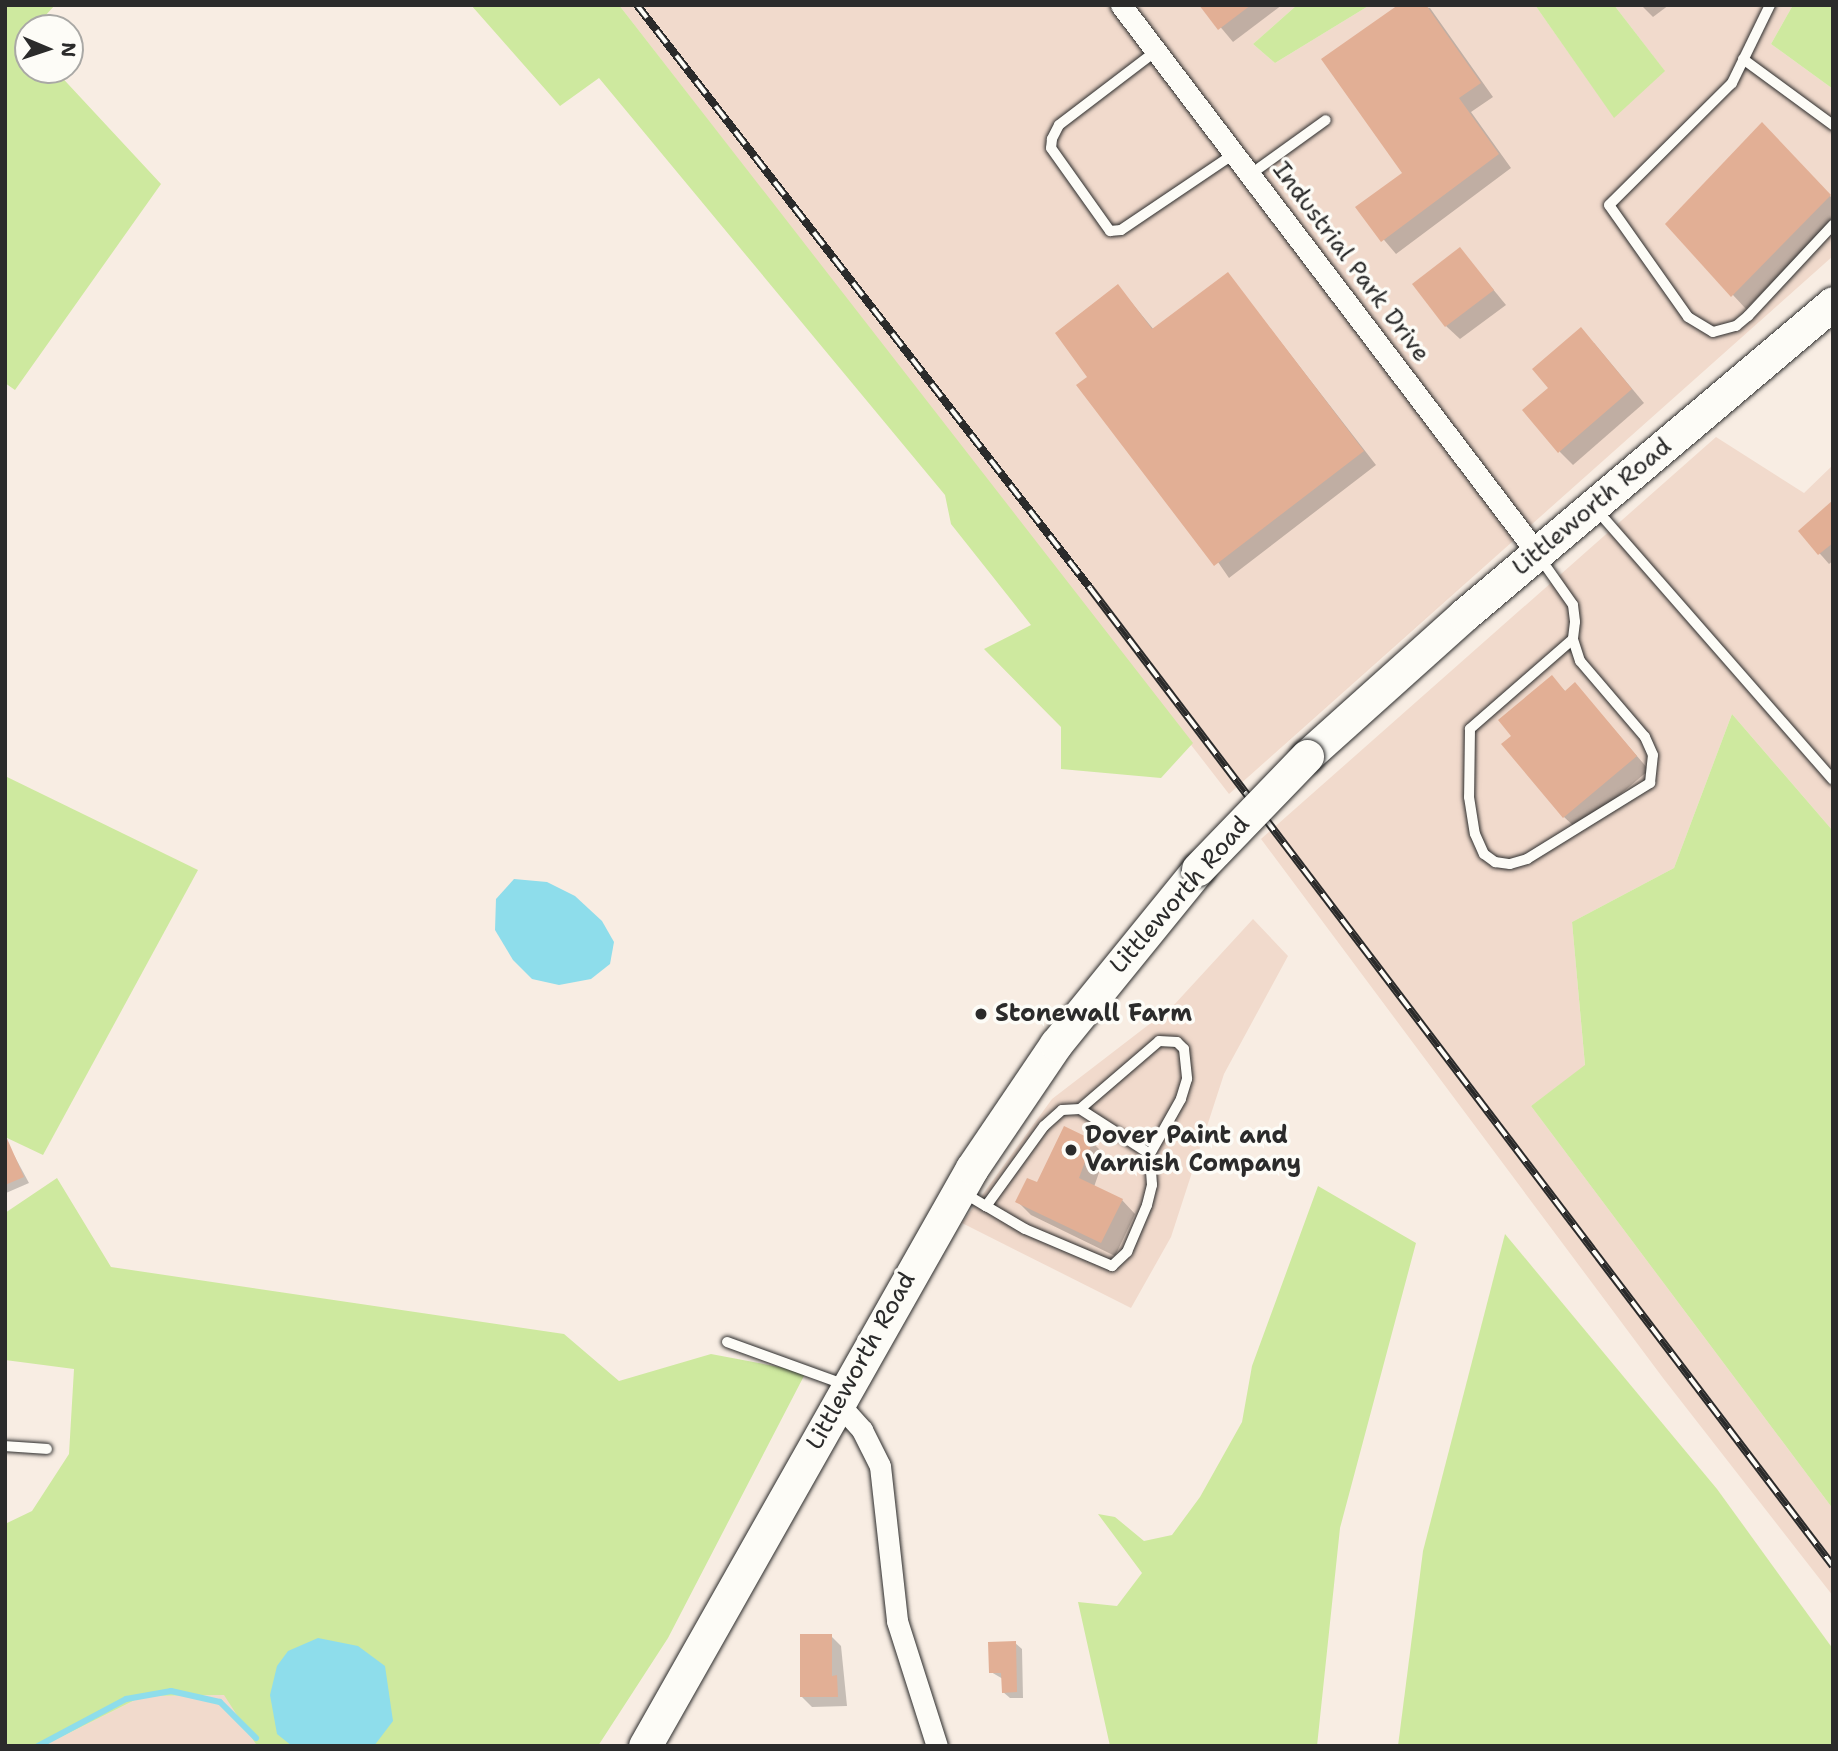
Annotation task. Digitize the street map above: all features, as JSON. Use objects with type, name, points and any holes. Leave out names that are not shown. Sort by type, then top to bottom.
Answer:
[{"type":"main road","name":"Littleworth Road","points":[[645,1746],[842,1393],[972,1198],[1056,1044],[1198,869],[1307,756],[1537,553],[1833,303]]},
{"type":"street","name":"Industrial Park Drive","points":[[1121,5],[1537,553]]},
{"type":"street","points":[[842,1393],[880,1466],[897,1621],[937,1746]]},
{"type":"lane","points":[[1770,5],[1732,83],[1609,205],[1688,317],[1713,332],[1736,326],[1748,316],[1833,225]]},
{"type":"lane","points":[[1156,51],[1059,125],[1052,139],[1051,148],[1110,230],[1121,230],[1235,153]]},
{"type":"lane","points":[[1743,59],[1833,125]]},
{"type":"lane","points":[[1251,174],[1326,120]]},
{"type":"lane","points":[[1593,506],[1833,780]]},
{"type":"lane","points":[[1537,553],[1573,605],[1573,639],[1580,661],[1645,737],[1653,755],[1650,783],[1527,859],[1510,864],[1495,862],[1484,854],[1475,834],[1469,797],[1470,729],[1573,639]]},
{"type":"lane","points":[[1158,1041],[1177,1042],[1184,1049],[1187,1079],[1181,1100],[1150,1154],[1152,1185],[1147,1205],[1127,1252],[1112,1266],[972,1198],[1055,1114],[1080,1109],[1158,1041]]},
{"type":"lane","points":[[1080,1109],[1150,1154]]},
{"type":"lane","points":[[727,1342],[842,1393]]},
{"type":"lane","points":[[5,1446],[47,1449]]},
{"type":"shaded area","points":[[619,5],[1297,5],[1253,44],[1275,63],[1370,5],[1535,5],[1614,117],[1664,70],[1614,5],[1793,5],[1771,44],[1833,89],[1833,256],[1229,794]]},
{"type":"shaded area","points":[[1716,437],[1804,493],[1833,465],[1833,831],[1732,714],[1674,868],[1572,922],[1585,1066],[1531,1106],[1833,1509],[1833,1596],[1663,1378],[1261,839]]},
{"type":"shaded area","points":[[1253,919],[1288,956],[1224,1074],[1171,1237],[1131,1308],[962,1223],[1052,1099],[1173,1006]]},
{"type":"shaded area","points":[[225,1695],[257,1746],[43,1746],[143,1696]]},
{"type":"green space","points":[[5,5],[55,5],[47,14],[14,14],[14,84],[68,84],[161,184],[15,390],[5,383]]},
{"type":"green space","points":[[471,5],[619,5],[1193,743],[1161,778],[1061,769],[1061,727],[984,649],[1031,625],[951,524],[945,495],[599,78],[560,106]]},
{"type":"green space","points":[[1297,5],[1370,5],[1275,63],[1253,44]]},
{"type":"green space","points":[[1535,5],[1614,5],[1665,71],[1614,118]]},
{"type":"green space","points":[[1793,5],[1833,5],[1833,89],[1771,44]]},
{"type":"green space","points":[[1732,714],[1833,831],[1833,1509],[1531,1106],[1585,1065],[1572,922],[1674,868]]},
{"type":"green space","points":[[5,776],[198,870],[43,1155],[5,1137]]},
{"type":"green space","points":[[57,1178],[111,1267],[564,1334],[619,1381],[711,1354],[806,1372],[668,1638],[598,1746],[257,1746],[224,1695],[143,1696],[43,1746],[5,1746],[5,1524],[32,1511],[69,1454],[74,1369],[5,1360],[5,1213]]},
{"type":"green space","points":[[1318,1186],[1416,1243],[1340,1528],[1317,1746],[1110,1746],[1078,1602],[1117,1606],[1142,1573],[1098,1514],[1115,1517],[1144,1541],[1172,1535],[1200,1497],[1242,1422],[1252,1366]]},
{"type":"green space","points":[[1505,1234],[1717,1489],[1833,1649],[1833,1746],[1398,1746],[1423,1551]]},
{"type":"water","points":[[514,879],[547,882],[575,896],[602,921],[614,942],[610,964],[591,979],[559,985],[532,979],[513,960],[495,930],[496,899]]},
{"type":"water","points":[[318,1638],[358,1646],[385,1666],[393,1721],[374,1746],[292,1746],[277,1734],[270,1695],[277,1666],[288,1651]]},
{"type":"building","points":[[1199,5],[1251,5],[1218,30]]},
{"type":"building","points":[[1398,5],[1426,5],[1481,83],[1459,98],[1499,154],[1381,242],[1355,207],[1402,173],[1321,59]]},
{"type":"building","points":[[1762,122],[1831,195],[1731,297],[1665,224]]},
{"type":"building","points":[[1460,247],[1494,290],[1445,327],[1412,284]]},
{"type":"building","points":[[1228,272],[1364,451],[1214,566],[1076,385],[1087,377],[1055,333],[1118,284],[1152,329]]},
{"type":"building","points":[[1581,327],[1632,389],[1558,453],[1522,410],[1548,388],[1532,369]]},
{"type":"building","points":[[1833,500],[1833,543],[1818,555],[1798,531]]},
{"type":"building","points":[[1552,675],[1565,691],[1575,682],[1637,756],[1563,818],[1501,744],[1511,736],[1498,720]]},
{"type":"building","points":[[1064,1126],[1093,1140],[1079,1178],[1123,1199],[1101,1243],[1015,1202],[1027,1178],[1037,1182]]},
{"type":"building","points":[[5,1134],[24,1177],[5,1185]]},
{"type":"building","points":[[800,1634],[832,1634],[832,1676],[837,1675],[838,1697],[800,1697]]},
{"type":"building","points":[[1016,1641],[1017,1692],[1002,1693],[1001,1673],[989,1673],[988,1642]]},
{"type":"waterway","points":[[38,1746],[126,1699],[171,1691],[220,1702],[256,1738]]},
{"type":"railway","points":[[637,5],[1090,588],[1833,1566]]},
{"type":"place","name":"Stonewall Farm","points":[[981,1014]]},
{"type":"place","name":"Dover Paint and Varnish Company","points":[[1071,1150]]}]
